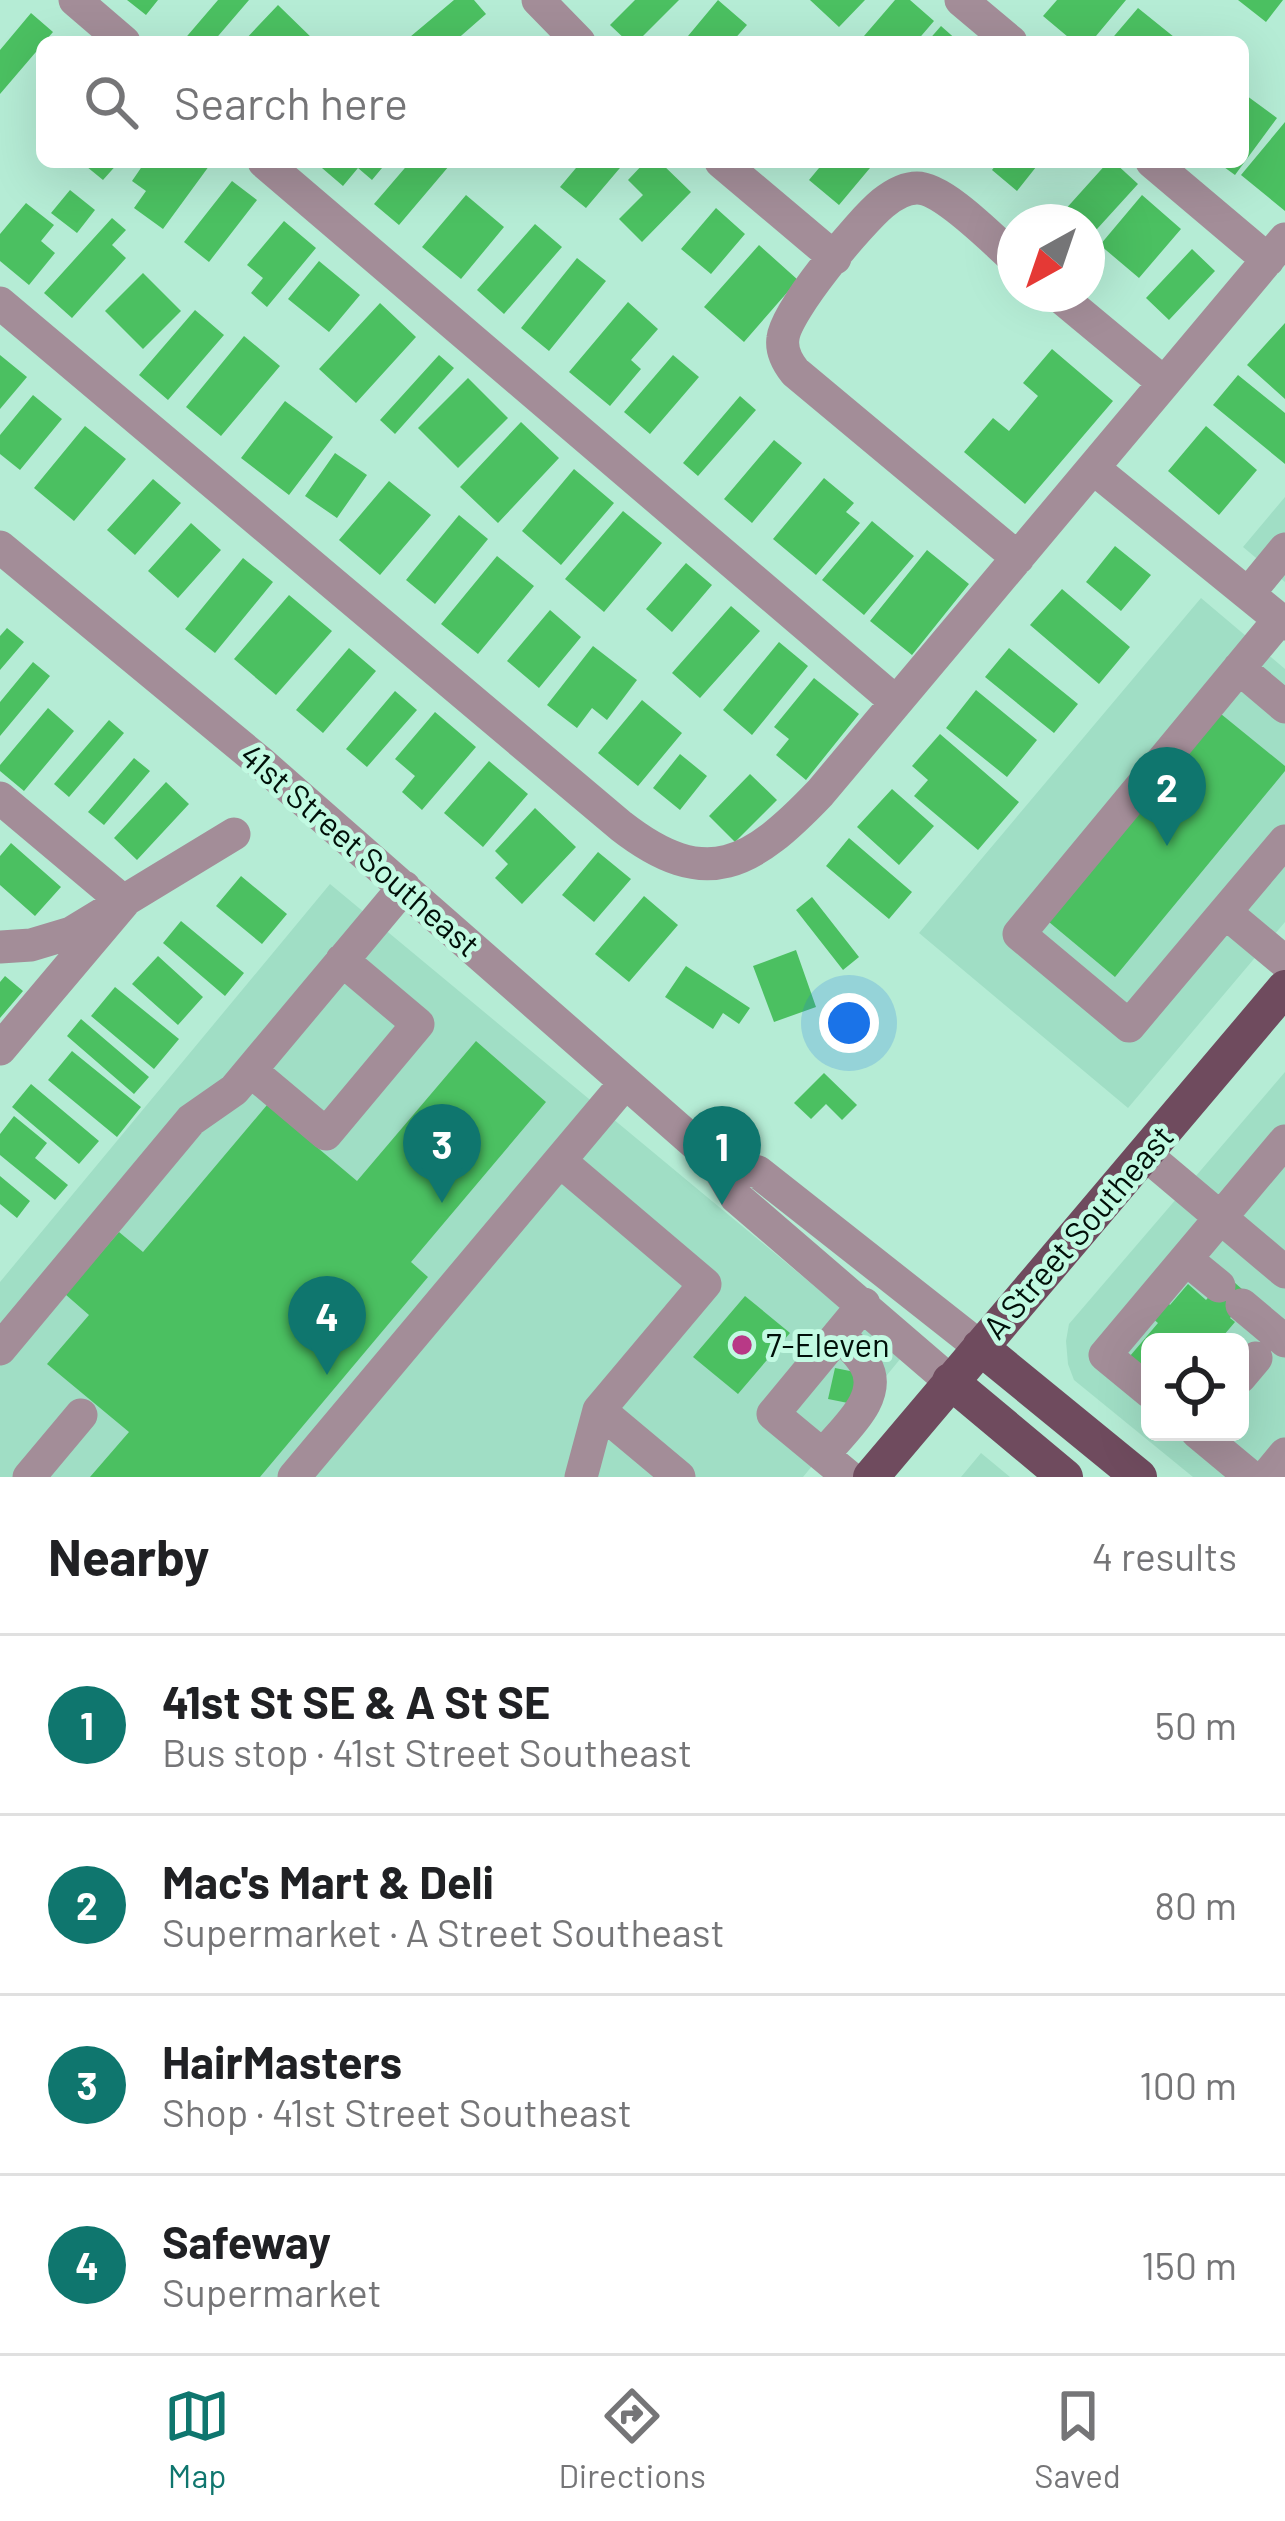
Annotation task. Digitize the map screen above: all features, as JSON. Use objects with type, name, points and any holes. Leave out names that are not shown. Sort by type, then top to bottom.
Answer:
[{"type":"main road","name":"A Street Southeast","points":[[871,1477],[1285,988]]},
{"type":"main road","points":[[980,1347],[1139,1477]]},
{"type":"main road","points":[[950,1381],[1065,1477]]},
{"type":"street","points":[[75,0],[117,36]]},
{"type":"street","points":[[538,0],[573,36]]},
{"type":"street","points":[[962,0],[1004,36]]},
{"type":"street","points":[[271,168],[896,703]]},
{"type":"street","points":[[729,168],[835,258]]},
{"type":"street","points":[[0,303],[620,826],[666,856],[693,864],[718,864],[766,844],[820,793],[1276,250],[1161,168]]},
{"type":"street","points":[[997,244],[947,202],[922,188],[903,190],[886,201],[802,297],[782,341],[789,365],[1018,558]]},
{"type":"street","points":[[1079,312],[1164,383]]},
{"type":"street","points":[[1093,468],[1282,622],[1018,934],[1129,1026],[1285,841]]},
{"type":"street","name":"41st Street Southeast","points":[[0,547],[404,887],[714,1160],[736,1197],[950,1381]]},
{"type":"street","points":[[1248,594],[1282,558]]},
{"type":"street","points":[[1239,668],[1285,707]]},
{"type":"street","points":[[0,798],[124,902]]},
{"type":"street","points":[[0,947],[31,945],[71,933],[234,834]]},
{"type":"street","points":[[0,1348],[191,1120],[234,1090],[404,887]]},
{"type":"street","points":[[0,1049],[124,902]]},
{"type":"street","points":[[1225,912],[1285,962]]},
{"type":"street","points":[[250,1071],[326,1134],[418,1024],[342,961]]},
{"type":"street","points":[[294,1477],[626,1083]]},
{"type":"street","points":[[1141,1384],[1106,1355],[1285,1142]]},
{"type":"street","points":[[1145,1154],[1285,1272]]},
{"type":"street","name":"41st Street Southeast","points":[[714,1160],[758,1172],[980,1347]]},
{"type":"street","points":[[560,1161],[705,1284],[599,1409],[581,1477]]},
{"type":"street","points":[[1186,1258],[1230,1295],[1260,1359]]},
{"type":"street","points":[[849,1477],[773,1414],[864,1304]]},
{"type":"street","points":[[823,1455],[872,1389],[864,1360],[839,1334]]},
{"type":"street","points":[[599,1409],[679,1477]]},
{"type":"street","points":[[29,1477],[81,1415]]},
{"type":"street","points":[[1208,1441],[1251,1477]]},
{"type":"street","points":[[1266,1477],[1285,1454]]},
{"type":"shaded area","points":[[1285,497],[1285,582],[1243,547]]},
{"type":"shaded area","points":[[1201,598],[1285,669],[1285,922],[1128,1108],[919,933]]},
{"type":"shaded area","points":[[330,884],[901,1358],[803,1477],[0,1477],[0,1282]]},
{"type":"shaded area","points":[[1285,1072],[1285,1477],[1193,1477],[1149,1441],[1249,1441],[1249,1333],[1141,1333],[1141,1435],[1074,1380],[1066,1341],[1069,1324]]},
{"type":"shaded area","points":[[981,1453],[1010,1477],[961,1477]]},
{"type":"building","points":[[127,0],[158,0],[146,15]]},
{"type":"building","points":[[218,0],[249,0],[218,36],[187,36]]},
{"type":"building","points":[[454,0],[474,0],[486,14],[461,36],[411,36]]},
{"type":"building","points":[[635,0],[679,0],[643,36],[622,36],[610,25]]},
{"type":"building","points":[[718,0],[747,25],[737,36],[688,36]]},
{"type":"building","points":[[810,0],[865,0],[839,27]]},
{"type":"building","points":[[895,0],[910,0],[934,21],[921,36],[864,36]]},
{"type":"building","points":[[1057,0],[1126,0],[1096,36],[1067,36],[1043,16]]},
{"type":"building","points":[[1238,0],[1283,0],[1266,22]]},
{"type":"building","points":[[278,5],[310,36],[249,36]]},
{"type":"building","points":[[1138,8],[1173,36],[1114,36]]},
{"type":"building","points":[[31,13],[53,32],[36,36],[36,52],[0,94],[0,50]]},
{"type":"building","points":[[941,26],[952,36],[932,36]]},
{"type":"building","points":[[1249,97],[1277,118],[1249,156]]},
{"type":"building","points":[[1285,122],[1285,211],[1241,175]]},
{"type":"building","points":[[88,168],[114,168],[103,180]]},
{"type":"building","points":[[141,168],[208,168],[163,229],[134,208],[146,191],[132,181]]},
{"type":"building","points":[[322,168],[358,168],[343,186]]},
{"type":"building","points":[[358,168],[382,168],[372,180]]},
{"type":"building","points":[[405,168],[447,168],[399,225],[374,204]]},
{"type":"building","points":[[576,168],[620,168],[586,208],[560,187]]},
{"type":"building","points":[[639,168],[666,168],[691,192],[642,242],[619,219],[643,195],[628,180]]},
{"type":"building","points":[[819,168],[870,168],[839,205],[809,180]]},
{"type":"building","points":[[994,168],[1035,168],[1017,191]]},
{"type":"building","points":[[1103,168],[1121,168],[1138,184],[1105,220],[1105,204],[1070,204]]},
{"type":"building","points":[[232,181],[257,200],[209,262],[184,242]]},
{"type":"building","points":[[70,190],[95,210],[77,233],[51,213]]},
{"type":"building","points":[[466,195],[504,227],[461,279],[422,247]]},
{"type":"building","points":[[1142,195],[1181,229],[1139,278],[1105,249],[1105,239]]},
{"type":"building","points":[[26,203],[54,225],[41,241],[55,253],[29,285],[0,261],[0,234]]},
{"type":"building","points":[[716,208],[745,234],[711,274],[681,249]]},
{"type":"building","points":[[112,218],[126,230],[112,245],[126,258],[72,318],[44,293]]},
{"type":"building","points":[[284,221],[316,248],[267,307],[251,293],[263,278],[247,265]]},
{"type":"building","points":[[535,224],[562,247],[504,314],[477,290]]},
{"type":"building","points":[[759,245],[798,280],[744,342],[704,307]]},
{"type":"building","points":[[1192,249],[1215,271],[1169,320],[1146,298]]},
{"type":"building","points":[[577,258],[606,281],[549,351],[521,328]]},
{"type":"building","points":[[319,261],[360,295],[329,332],[288,299]]},
{"type":"building","points":[[143,273],[181,311],[143,349],[105,311]]},
{"type":"building","points":[[628,302],[658,329],[631,360],[641,369],[610,406],[569,372]]},
{"type":"building","points":[[380,303],[416,337],[356,403],[319,369]]},
{"type":"building","points":[[195,310],[224,335],[168,400],[139,375]]},
{"type":"building","points":[[1285,323],[1285,399],[1247,365]]},
{"type":"building","points":[[244,336],[280,366],[221,436],[186,407]]},
{"type":"building","points":[[1052,349],[1113,401],[1025,504],[964,452],[993,418],[1009,431],[1038,396],[1023,383]]},
{"type":"building","points":[[0,355],[27,377],[0,409]]},
{"type":"building","points":[[439,355],[454,368],[395,434],[380,420]]},
{"type":"building","points":[[673,355],[699,377],[650,434],[624,412]]},
{"type":"building","points":[[1238,375],[1285,413],[1285,464],[1213,405]]},
{"type":"building","points":[[468,378],[508,418],[458,468],[418,428]]},
{"type":"building","points":[[33,395],[62,419],[20,470],[0,454],[0,435]]},
{"type":"building","points":[[740,396],[756,410],[698,476],[683,463]]},
{"type":"building","points":[[285,401],[333,437],[289,495],[241,458]]},
{"type":"building","points":[[521,422],[559,458],[498,523],[460,487]]},
{"type":"building","points":[[85,426],[126,459],[74,521],[34,488]]},
{"type":"building","points":[[1206,426],[1257,470],[1219,515],[1168,471]]},
{"type":"building","points":[[774,440],[802,463],[752,523],[724,499]]},
{"type":"building","points":[[335,453],[367,475],[337,518],[305,496]]},
{"type":"building","points":[[574,469],[614,503],[561,565],[522,531]]},
{"type":"building","points":[[824,478],[854,503],[846,512],[860,523],[816,575],[773,539]]},
{"type":"building","points":[[153,479],[181,503],[135,555],[107,530]]},
{"type":"building","points":[[389,481],[431,515],[380,575],[339,540]]},
{"type":"building","points":[[623,511],[662,543],[604,612],[565,579]]},
{"type":"building","points":[[459,515],[488,539],[435,604],[406,580]]},
{"type":"building","points":[[872,521],[914,556],[864,615],[822,580]]},
{"type":"building","points":[[191,523],[221,550],[178,598],[148,571]]},
{"type":"building","points":[[1115,546],[1151,575],[1121,611],[1086,582]]},
{"type":"building","points":[[927,550],[969,584],[912,655],[870,621]]},
{"type":"building","points":[[497,556],[534,586],[478,654],[441,624]]},
{"type":"building","points":[[243,558],[273,582],[215,653],[185,629]]},
{"type":"building","points":[[686,563],[712,585],[672,632],[646,609]]},
{"type":"building","points":[[1062,589],[1130,647],[1099,684],[1030,625]]},
{"type":"building","points":[[289,595],[332,631],[276,695],[234,659]]},
{"type":"building","points":[[731,606],[760,631],[700,698],[672,673]]},
{"type":"building","points":[[550,610],[581,637],[539,688],[507,661]]},
{"type":"building","points":[[7,628],[24,642],[0,670],[0,636]]},
{"type":"building","points":[[779,642],[808,666],[752,735],[723,710]]},
{"type":"building","points":[[593,646],[637,680],[607,720],[592,708],[577,728],[547,705]]},
{"type":"building","points":[[349,648],[376,671],[323,733],[296,710]]},
{"type":"building","points":[[1009,648],[1078,704],[1054,733],[985,677]]},
{"type":"building","points":[[33,662],[50,676],[0,736],[0,702]]},
{"type":"building","points":[[814,678],[859,714],[806,780],[776,755],[789,739],[774,727]]},
{"type":"building","points":[[976,690],[1037,740],[1007,777],[946,728]]},
{"type":"building","points":[[395,691],[417,710],[367,767],[346,749]]},
{"type":"building","points":[[642,700],[682,733],[638,786],[598,753]]},
{"type":"building","points":[[48,708],[74,731],[24,791],[0,771],[0,765]]},
{"type":"building","points":[[435,712],[476,747],[422,810],[402,792],[415,776],[395,759]]},
{"type":"building","points":[[1221,714],[1285,766],[1285,771],[1115,977],[1049,922]]},
{"type":"building","points":[[109,720],[124,733],[69,797],[54,784]]},
{"type":"building","points":[[940,734],[1019,802],[978,850],[914,796],[928,780],[912,766]]},
{"type":"building","points":[[680,754],[707,776],[680,810],[653,788]]},
{"type":"building","points":[[134,758],[150,771],[104,825],[88,812]]},
{"type":"building","points":[[489,761],[528,794],[483,847],[444,813]]},
{"type":"building","points":[[750,774],[777,800],[735,842],[709,816]]},
{"type":"building","points":[[166,782],[189,804],[137,860],[114,838]]},
{"type":"building","points":[[892,789],[934,826],[899,865],[857,827]]},
{"type":"building","points":[[535,808],[576,847],[522,904],[495,878],[508,864],[495,851]]},
{"type":"building","points":[[849,838],[912,892],[889,919],[826,866]]},
{"type":"building","points":[[11,843],[61,887],[35,916],[0,885],[0,856]]},
{"type":"building","points":[[598,852],[631,879],[594,922],[562,895]]},
{"type":"building","points":[[241,876],[287,914],[262,944],[216,906]]},
{"type":"building","points":[[644,896],[678,925],[629,982],[595,954]]},
{"type":"building","points":[[812,897],[859,957],[843,970],[796,910]]},
{"type":"building","points":[[181,921],[244,973],[225,996],[163,943]]},
{"type":"building","points":[[796,950],[816,1007],[774,1022],[753,966]]},
{"type":"building","points":[[158,956],[203,997],[178,1025],[132,984]]},
{"type":"building","points":[[686,966],[750,1008],[739,1024],[723,1013],[713,1029],[665,997]]},
{"type":"building","points":[[5,976],[23,991],[0,1018],[0,982]]},
{"type":"building","points":[[115,987],[179,1039],[154,1069],[91,1016]]},
{"type":"building","points":[[81,1019],[149,1077],[134,1094],[67,1036]]},
{"type":"building","points":[[476,1041],[546,1102],[411,1262],[428,1277],[260,1477],[90,1477],[129,1432],[47,1364],[89,1315],[65,1294],[119,1232],[143,1252],[267,1105],[357,1181]]},
{"type":"building","points":[[72,1051],[141,1107],[117,1137],[48,1080]]},
{"type":"building","points":[[824,1073],[857,1105],[842,1120],[826,1104],[811,1119],[794,1103]]},
{"type":"building","points":[[31,1084],[99,1141],[79,1164],[12,1107]]},
{"type":"building","points":[[14,1116],[47,1143],[35,1158],[68,1185],[55,1200],[0,1155],[0,1134]]},
{"type":"building","points":[[0,1176],[30,1201],[17,1218],[0,1204]]},
{"type":"building","points":[[1227,1276],[1250,1296],[1230,1318],[1235,1322],[1226,1333],[1150,1333],[1158,1323],[1152,1318],[1188,1284],[1206,1300]]},
{"type":"building","name":"7-Eleven","points":[[745,1296],[790,1333],[738,1394],[693,1357]]},
{"type":"building","points":[[1141,1343],[1141,1365],[1130,1356]]},
{"type":"building","name":"7-Eleven","points":[[835,1368],[865,1374],[858,1405],[828,1399]]},
{"type":"place","name":"Mac's Mart & Deli","points":[[1167,846]]},
{"type":"place","name":"HairMasters","points":[[442,1203]]},
{"type":"place","name":"41st St SE & A St SE","points":[[722,1205]]},
{"type":"place","name":"7-Eleven","points":[[742,1345]]},
{"type":"place","name":"Safeway","points":[[327,1375]]}]
